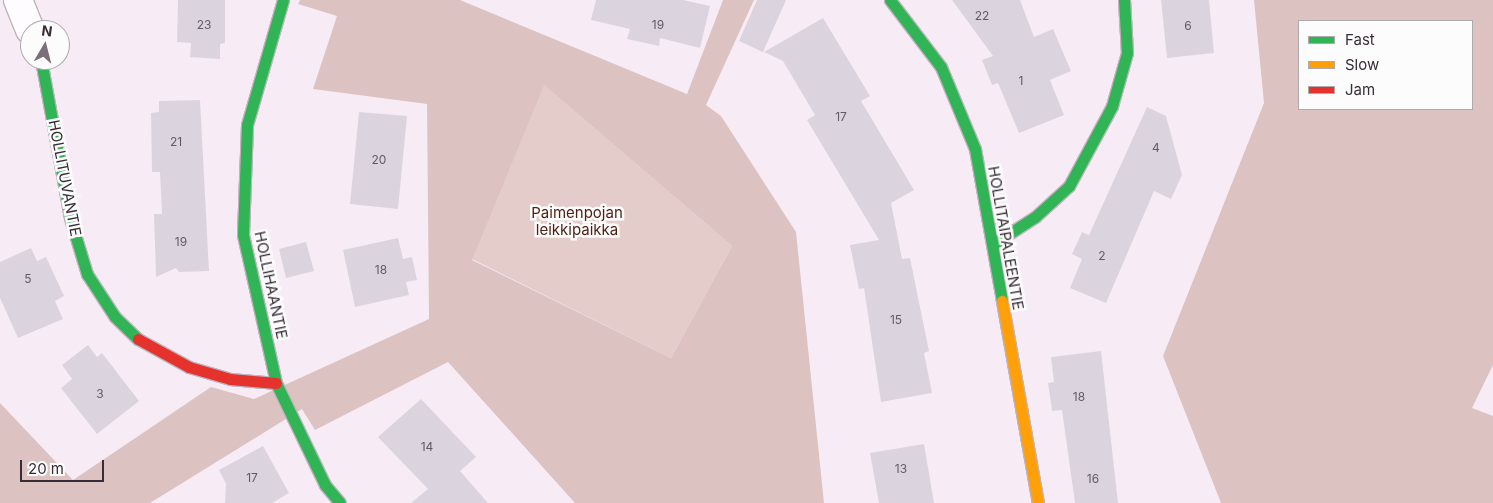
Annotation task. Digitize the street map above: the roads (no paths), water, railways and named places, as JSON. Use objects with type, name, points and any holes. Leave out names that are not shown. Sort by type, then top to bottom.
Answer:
[{"type":"street","points":[[18,0],[26,20]]},
{"type":"street","name":"HOLLIHAANTIE","points":[[283,0],[247,125],[243,235],[276,383],[325,485],[340,503]]},
{"type":"street","name":"HOLLITAIPALEENTIE","points":[[890,0],[941,66],[975,149],[993,244],[1014,380],[1038,503]]},
{"type":"street","points":[[993,244],[1035,217],[1069,186],[1112,106],[1126,53],[1124,0]]},
{"type":"street","name":"HOLLITUVANTIE","points":[[44,70],[70,218],[87,274],[115,317],[145,345],[189,367],[230,379],[276,383]]},
{"type":"park label","name":"Paimenpojan leikkipaikka","points":[[577,220]]}]
